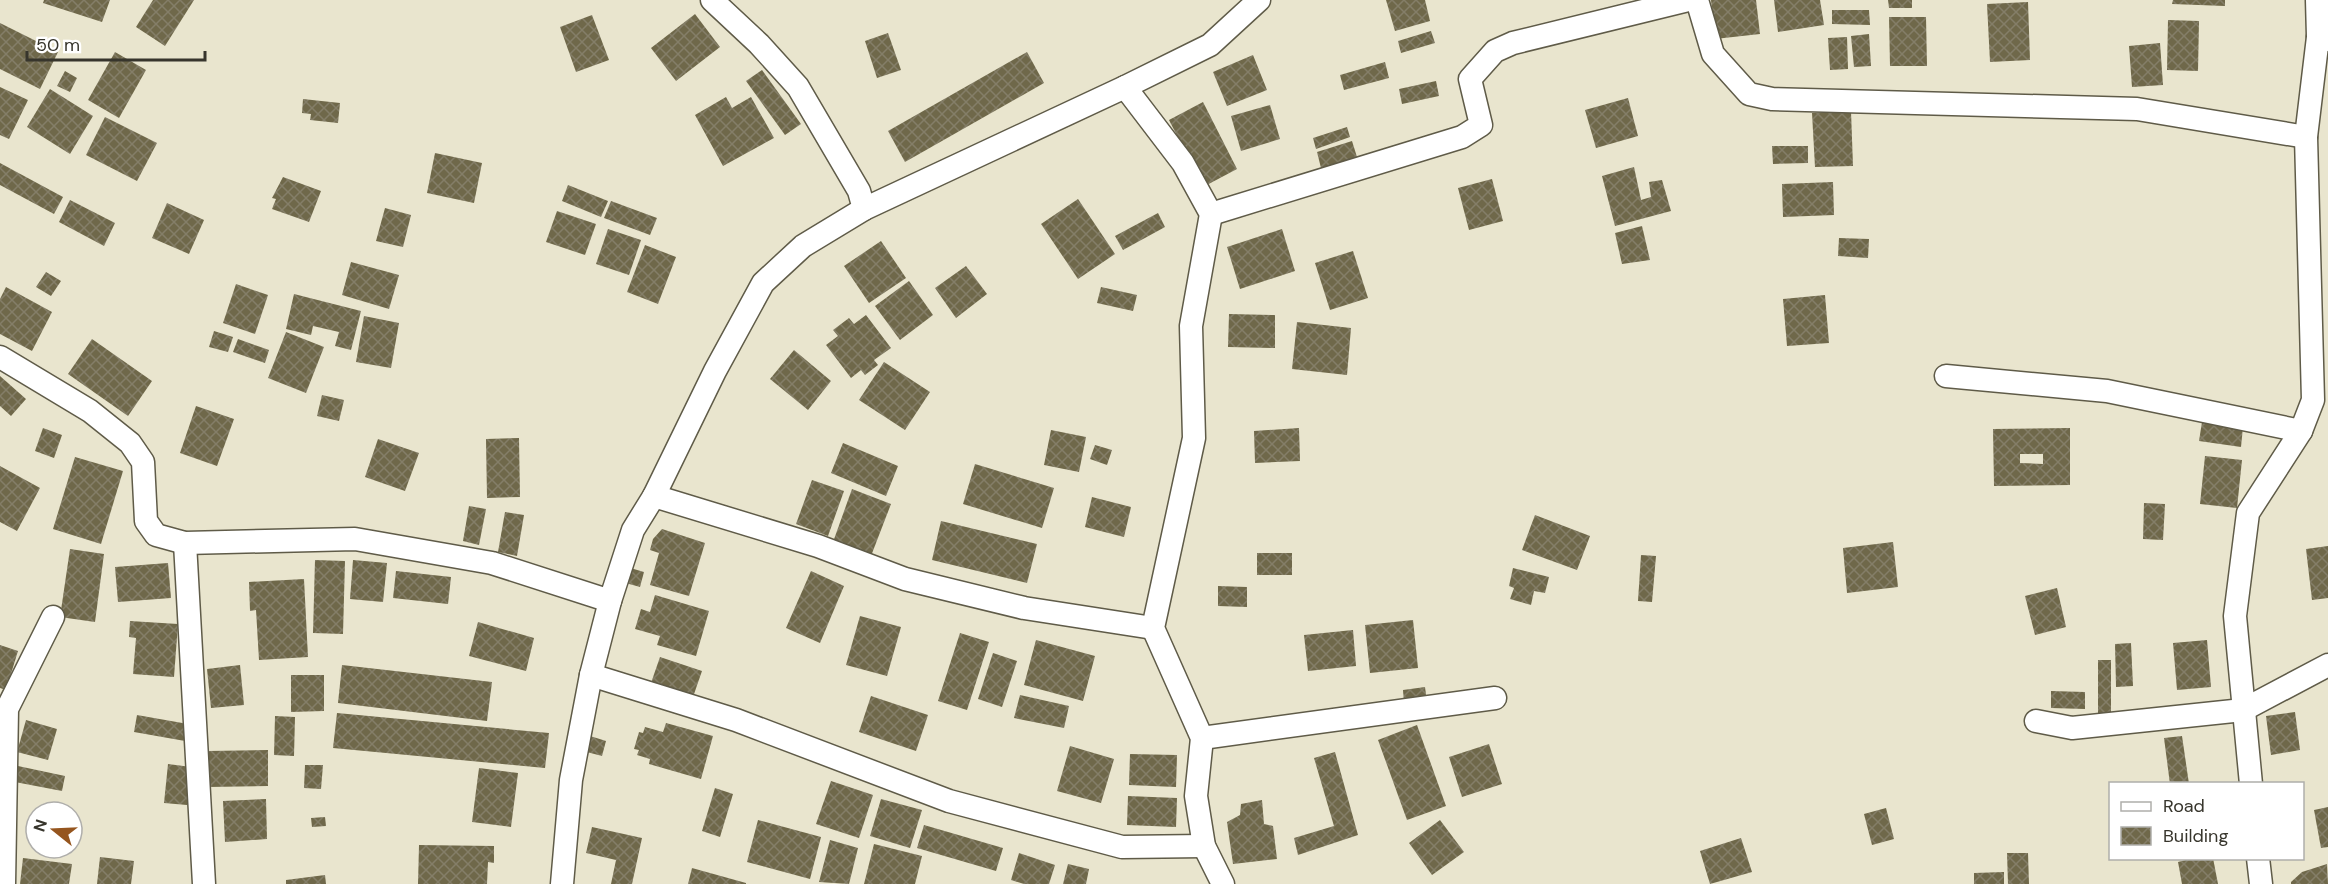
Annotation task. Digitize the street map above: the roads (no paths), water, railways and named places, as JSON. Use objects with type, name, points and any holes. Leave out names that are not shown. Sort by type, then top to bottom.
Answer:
[{"type":"street","points":[[712,0],[759,44],[798,87],[859,190],[864,209]]},
{"type":"street","points":[[562,884],[571,780],[591,675],[610,601],[633,530],[654,496],[715,371],[763,283],[803,246],[864,209],[1210,45],[1259,0]]},
{"type":"street","points":[[1211,214],[1462,137],[1480,125],[1470,80],[1495,51],[1513,43],[1688,0]]},
{"type":"street","points":[[1697,0],[1713,54],[1749,93],[1772,99],[2138,109],[2306,137]]},
{"type":"street","points":[[2250,782],[2235,616],[2248,513],[2301,430],[2313,400],[2306,137],[2323,38],[2317,0]]},
{"type":"street","points":[[1125,87],[1183,163],[1211,214],[1191,326],[1194,438],[1153,628],[1202,738],[1196,796],[1204,846],[1223,884]]},
{"type":"street","points":[[0,357],[90,411],[130,443],[143,462],[146,521],[156,535],[185,543],[355,539],[492,563],[610,601]]},
{"type":"street","points":[[1946,376],[2107,391],[2301,430]]},
{"type":"street","points":[[654,496],[818,546],[905,579],[1024,608],[1153,628]]},
{"type":"street","points":[[185,543],[204,884]]},
{"type":"street","points":[[4,884],[4,709],[53,617]]},
{"type":"street","points":[[2036,721],[2072,728],[2243,710],[2328,665]]},
{"type":"street","points":[[591,675],[736,720],[949,801],[1122,847],[1204,846]]},
{"type":"street","points":[[1202,738],[1495,698]]},
{"type":"street","points":[[2258,860],[2261,884]]}]
